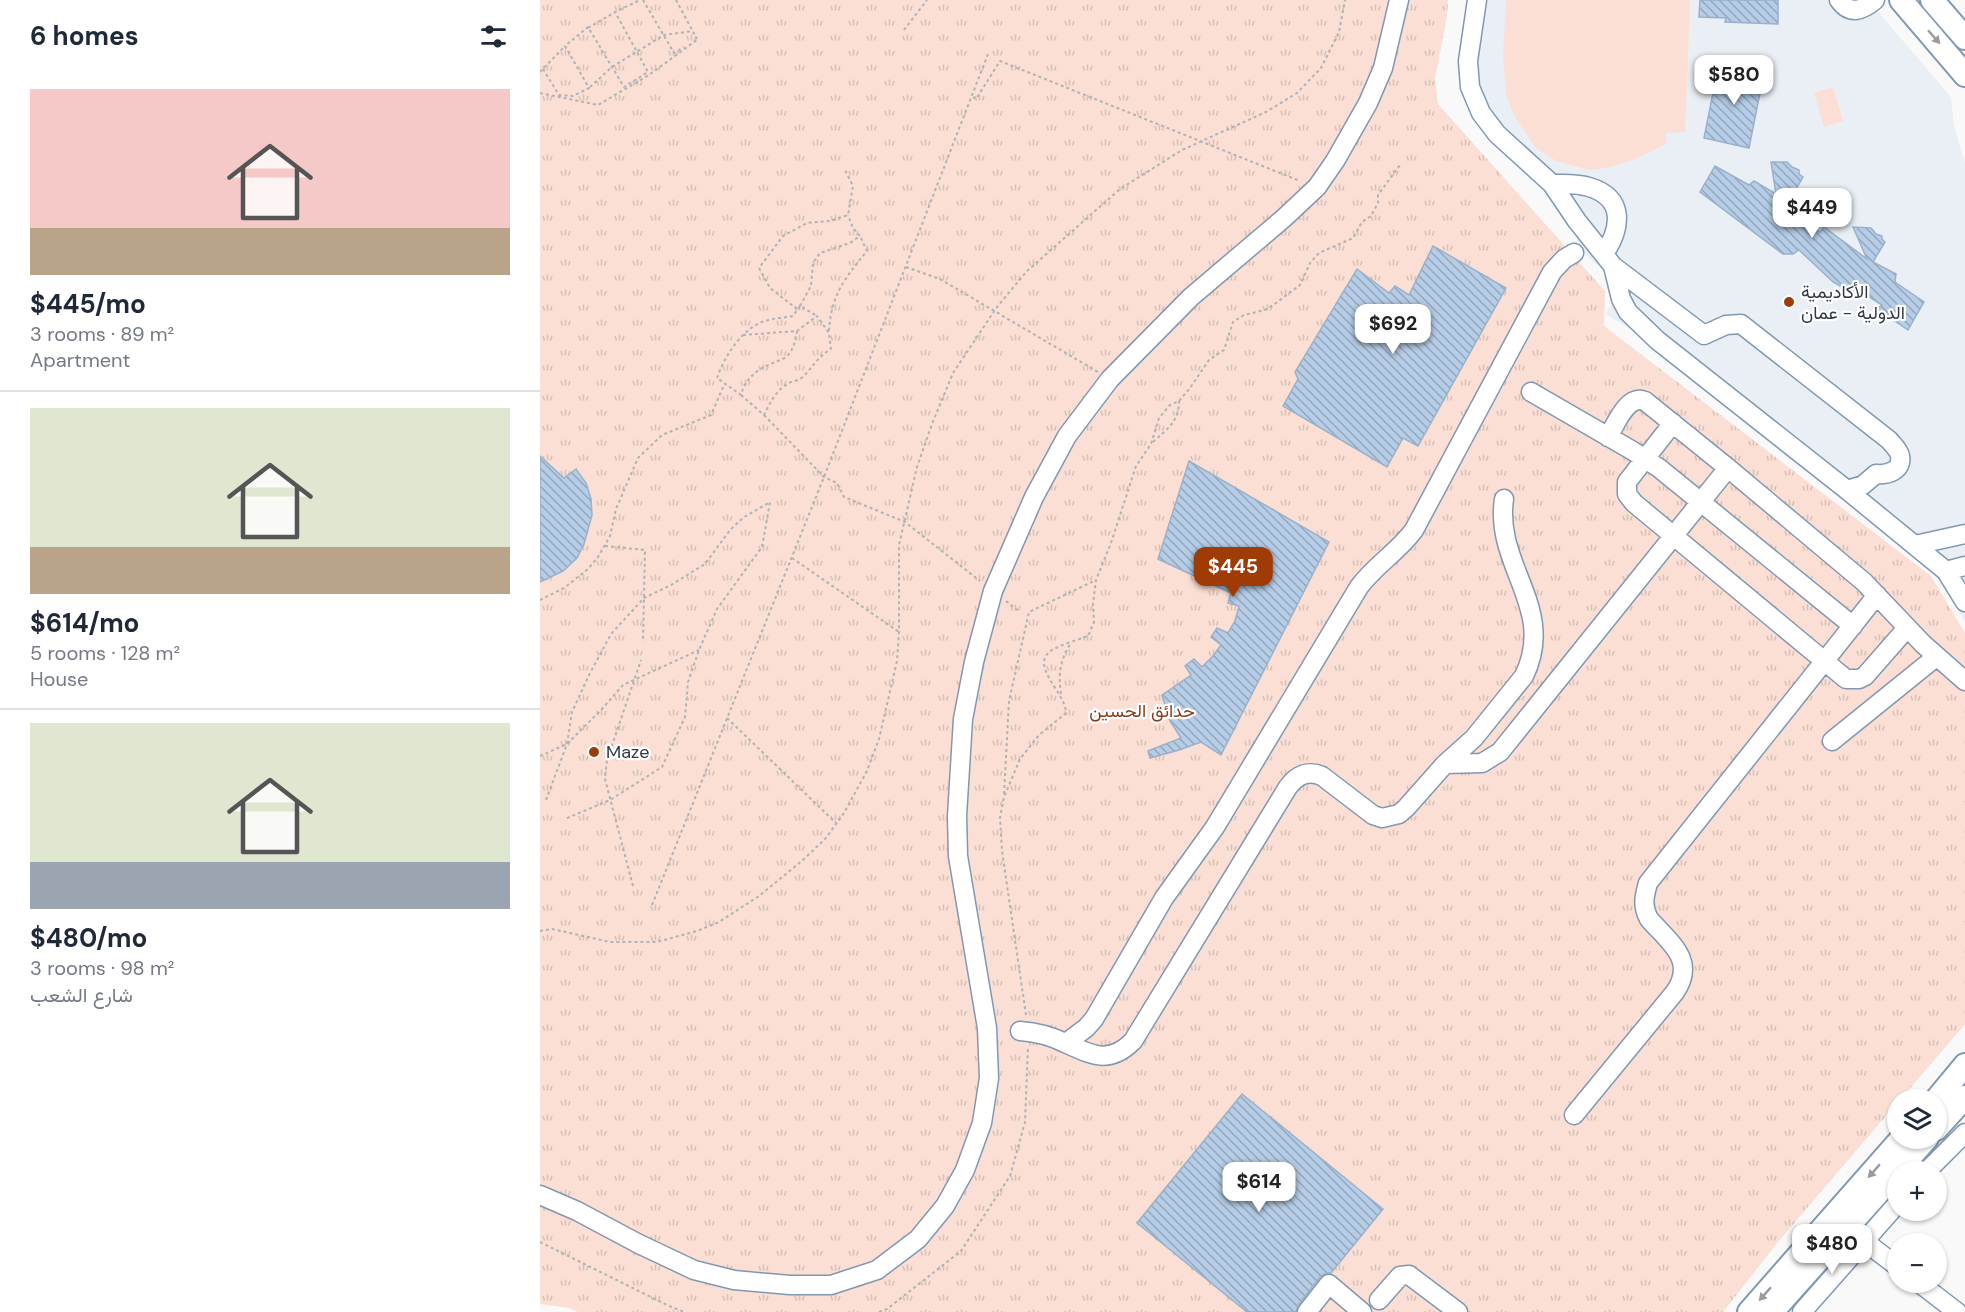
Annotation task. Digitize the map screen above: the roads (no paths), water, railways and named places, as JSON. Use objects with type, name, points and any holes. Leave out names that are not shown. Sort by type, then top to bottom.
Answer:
[{"type":"main road","points":[[1901,0],[1965,75]]},
{"type":"main road","points":[[1932,0],[1965,38]]},
{"type":"main road","points":[[1945,1089],[1965,1065]]},
{"type":"main road","points":[[1947,1116],[1965,1097]]},
{"type":"main road","points":[[1749,1312],[1892,1149]]},
{"type":"main road","points":[[1772,1312],[1917,1149]]},
{"type":"street","points":[[540,1195],[578,1210],[639,1244],[694,1270],[734,1280],[790,1285],[831,1285],[877,1270],[918,1239],[945,1206],[965,1170],[982,1123],[989,1078],[987,1028],[958,856],[957,816],[958,768],[963,719],[974,662],[993,591],[1034,497],[1067,436],[1110,379],[1191,297],[1317,187],[1335,161],[1368,103],[1383,68],[1399,0]]},
{"type":"street","points":[[1477,0],[1468,61],[1470,87],[1481,113],[1497,134],[1552,184],[1577,221],[1609,260],[1704,334],[1726,325],[1741,324],[1898,449],[1900,463],[1895,470],[1885,474],[1876,474],[1863,485],[1847,490]]},
{"type":"street","points":[[1839,0],[1849,9],[1857,11],[1866,8],[1875,0]]},
{"type":"street","points":[[1552,184],[1590,187],[1611,201],[1617,213],[1618,228],[1609,260],[1621,299],[1628,312],[1657,340],[1946,570],[1965,602]]},
{"type":"street","points":[[1066,1043],[1094,1019],[1164,898],[1215,827],[1359,587],[1414,530],[1552,273],[1564,259],[1574,253]]},
{"type":"street","points":[[1531,392],[1644,458],[1673,479],[1853,626]]},
{"type":"street","points":[[1608,437],[1630,402],[1638,399],[1645,401],[1728,468],[1877,595],[1936,657],[1965,681]]},
{"type":"street","points":[[1673,423],[1627,482],[1627,494],[1634,503],[1846,679],[1859,679],[1865,676],[1907,628]]},
{"type":"street","points":[[1445,764],[1482,763],[1500,752],[1728,468]]},
{"type":"street","points":[[1024,1031],[1066,1043],[1089,1055],[1099,1056],[1118,1052],[1133,1041],[1288,787],[1297,777],[1309,773],[1322,776],[1365,811],[1382,818],[1391,817],[1406,808],[1445,764],[1474,738],[1518,686],[1530,665],[1533,654],[1535,630],[1531,608],[1508,551],[1502,516],[1504,499]]},
{"type":"street","points":[[1915,544],[1965,534]]},
{"type":"street","points":[[1946,570],[1965,566]]},
{"type":"street","points":[[1574,1115],[1676,992],[1683,978],[1683,962],[1680,954],[1646,913],[1644,898],[1648,884],[1877,595]]},
{"type":"street","points":[[1832,741],[1936,657]]},
{"type":"street","points":[[1937,1161],[1965,1133]]},
{"type":"street","points":[[1802,1312],[1887,1215]]},
{"type":"street","points":[[1864,1241],[1887,1259]]},
{"type":"street","points":[[1379,1300],[1400,1276],[1409,1275],[1458,1312]]},
{"type":"street","points":[[1307,1312],[1329,1284],[1362,1312]]},
{"type":"street","points":[[1932,1293],[1957,1312]]},
{"type":"place","name":"الأكاديمية الدولية - عمان","points":[[1789,302]]},
{"type":"place","name":"Maze","points":[[594,752]]},
{"type":"park label","name":"حدائق الحسين","points":[[1142,711]]}]
